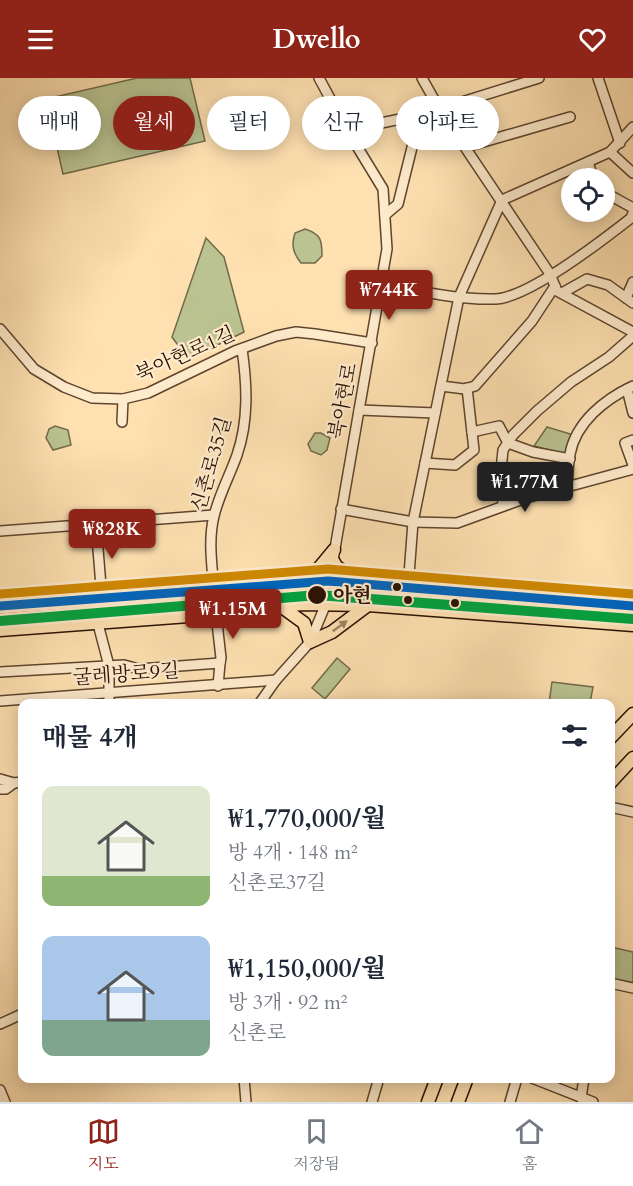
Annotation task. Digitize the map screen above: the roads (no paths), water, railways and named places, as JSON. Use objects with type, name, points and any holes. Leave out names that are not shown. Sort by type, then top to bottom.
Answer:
[{"type":"main road","points":[[302,583],[333,554]]},
{"type":"main road","points":[[333,554],[336,566],[357,583]]},
{"type":"main road","points":[[0,606],[302,583],[327,586],[357,583],[633,606]]},
{"type":"main road","points":[[0,630],[216,614],[302,604],[369,605],[633,624]]},
{"type":"main road","points":[[282,607],[304,622],[310,642],[332,632],[369,605]]},
{"type":"main road","points":[[615,733],[633,714]]},
{"type":"main road","points":[[615,778],[633,758]]},
{"type":"main road","points":[[428,1102],[435,1083]]},
{"type":"main road","points":[[458,1102],[465,1083]]},
{"type":"street","name":"북아현로","points":[[319,78],[329,96]]},
{"type":"street","points":[[422,78],[432,96]]},
{"type":"street","points":[[483,96],[539,78]]},
{"type":"street","points":[[598,78],[620,143]]},
{"type":"street","points":[[499,137],[570,117]]},
{"type":"street","points":[[408,588],[413,522],[459,297],[502,200],[610,152],[633,127]]},
{"type":"street","name":"북아현로","points":[[263,699],[276,680],[310,642],[325,606],[372,343],[387,249],[385,215],[383,189],[359,150]]},
{"type":"street","points":[[385,215],[398,204],[411,150]]},
{"type":"street","points":[[468,150],[550,274],[558,290],[633,334],[609,357],[571,382],[537,411],[508,443],[503,450],[501,470],[503,506]]},
{"type":"street","points":[[610,152],[633,173]]},
{"type":"street","points":[[588,162],[590,168]]},
{"type":"street","points":[[615,198],[633,208]]},
{"type":"street","points":[[381,283],[459,297],[498,299],[522,292],[600,243],[631,218],[633,213]]},
{"type":"street","points":[[441,386],[467,388],[475,386],[558,290],[587,279],[608,285],[629,300],[633,282]]},
{"type":"street","name":"북아현로1길","points":[[0,329],[34,369],[64,387],[92,398],[123,399],[148,393],[242,349],[276,336],[296,333],[315,334],[372,343]]},
{"type":"street","name":"신촌로35길","points":[[214,590],[210,543],[214,515],[238,452],[243,427],[246,381],[242,349]]},
{"type":"street","points":[[567,487],[570,452],[582,424],[602,405],[630,387],[633,413]]},
{"type":"street","points":[[425,463],[455,465],[474,450],[467,388]]},
{"type":"street","points":[[122,422],[123,399]]},
{"type":"street","points":[[360,410],[435,413]]},
{"type":"street","points":[[472,432],[499,426],[508,443],[533,452],[570,459]]},
{"type":"street","points":[[341,509],[413,522],[458,523],[503,506],[633,467],[625,443],[633,440]]},
{"type":"street","points":[[0,531],[214,515]]},
{"type":"street","points":[[96,524],[102,598]]},
{"type":"street","points":[[216,614],[221,658],[218,686]]},
{"type":"street","points":[[98,624],[109,666],[109,699]]},
{"type":"street","name":"굴레방로9길","points":[[0,672],[124,665],[139,669],[220,663]]},
{"type":"street","name":"굴레방로9길","points":[[24,699],[276,680]]},
{"type":"street","name":"굴레방로9길","points":[[0,701],[18,700]]},
{"type":"street","points":[[0,779],[18,783]]},
{"type":"street","points":[[0,789],[6,789],[18,783]]},
{"type":"street","points":[[615,808],[631,812]]},
{"type":"street","points":[[615,983],[633,988]]},
{"type":"street","points":[[0,1024],[18,1016]]},
{"type":"street","points":[[244,1083],[246,1102]]},
{"type":"street","points":[[372,1102],[378,1083]]},
{"type":"street","points":[[510,1102],[516,1083]]},
{"type":"street","points":[[544,1083],[593,1102]]},
{"type":"street","points":[[581,1098],[583,1083]]},
{"type":"street","points":[[0,1090],[4,1102]]},
{"type":"place","name":"아현","points":[[317,595]]}]
